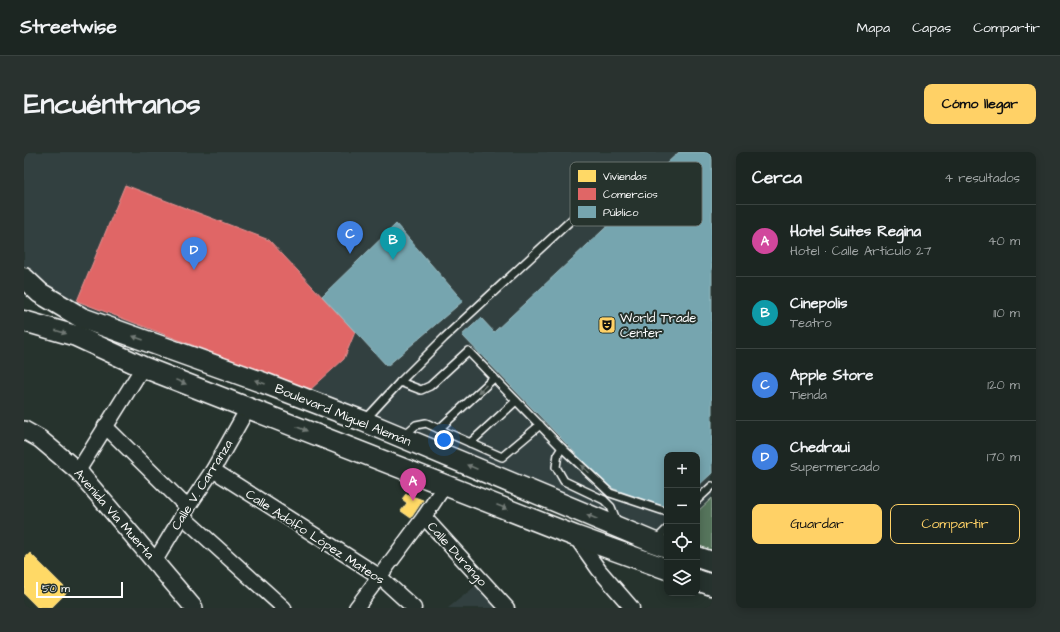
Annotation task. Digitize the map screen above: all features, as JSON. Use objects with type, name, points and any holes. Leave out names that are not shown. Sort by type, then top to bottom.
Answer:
[{"type":"main road","name":"Boulevard Miguel Alemán","points":[[24,278],[40,293],[82,318],[264,383],[401,437],[619,528],[662,539]]},
{"type":"main road","points":[[24,321],[76,336],[143,367],[445,486],[575,536],[664,568]]},
{"type":"main road","points":[[700,558],[712,562]]},
{"type":"main road","points":[[700,581],[712,585]]},
{"type":"street","points":[[78,471],[143,367]]},
{"type":"street","name":"Calle V. Carranza","points":[[155,561],[213,470],[248,408]]},
{"type":"street","points":[[105,426],[185,512],[284,608]]},
{"type":"street","name":"Avenida Vía Muerta","points":[[24,430],[40,439],[78,471],[194,608]]},
{"type":"street","name":"Calle Adolfo López Mateos","points":[[213,470],[379,576],[414,608]]},
{"type":"street","points":[[356,608],[424,517],[445,486]]},
{"type":"street","name":"Calle Durango","points":[[424,517],[507,608]]},
{"type":"street","points":[[575,536],[599,570],[632,608]]},
{"type":"lane","points":[[363,422],[444,338],[570,221]]},
{"type":"lane","points":[[400,382],[421,390],[430,386],[468,352],[562,448],[610,492],[664,511]]},
{"type":"lane","points":[[439,429],[494,378]]},
{"type":"lane","points":[[470,443],[516,401]]},
{"type":"lane","points":[[401,437],[416,425],[426,423],[502,457],[540,425]]},
{"type":"lane","points":[[562,448],[558,454],[556,467],[564,481],[604,500],[611,507],[619,528]]},
{"type":"lane","points":[[700,497],[712,486]]},
{"type":"shaded area","points":[[29,152],[712,152],[712,498],[700,509],[700,452],[664,452],[664,534],[82,310],[24,266],[24,159]]},
{"type":"shaded area","points":[[477,585],[498,608],[448,608]]},
{"type":"green space","points":[[712,498],[712,551],[700,547],[700,509]]},
{"type":"building: Viviendas","points":[[406,494],[423,500],[411,518],[401,511],[407,503],[402,499]]},
{"type":"building: Viviendas","points":[[30,553],[68,591],[51,608],[38,608],[24,594],[24,559]]},
{"type":"building: Comercios","points":[[125,185],[269,240],[355,332],[344,359],[310,390],[77,301]]},
{"type":"building: Público","name":"World Trade Center","points":[[679,152],[712,152],[712,473],[700,484],[700,452],[664,452],[664,506],[657,505],[607,486],[462,335],[481,318],[494,332],[607,226],[702,226],[702,162],[668,162]]},
{"type":"building: Público","points":[[396,224],[463,301],[387,366],[322,296]]},
{"type":"place","name":"Apple Store","points":[[350,254]]},
{"type":"place","name":"Cinepolis","points":[[393,260]]},
{"type":"place","name":"Chedraui","points":[[194,270]]},
{"type":"place","name":"World Trade Center","points":[[607,325]]},
{"type":"place","name":"Hotel Suites Regina","points":[[413,501]]}]
